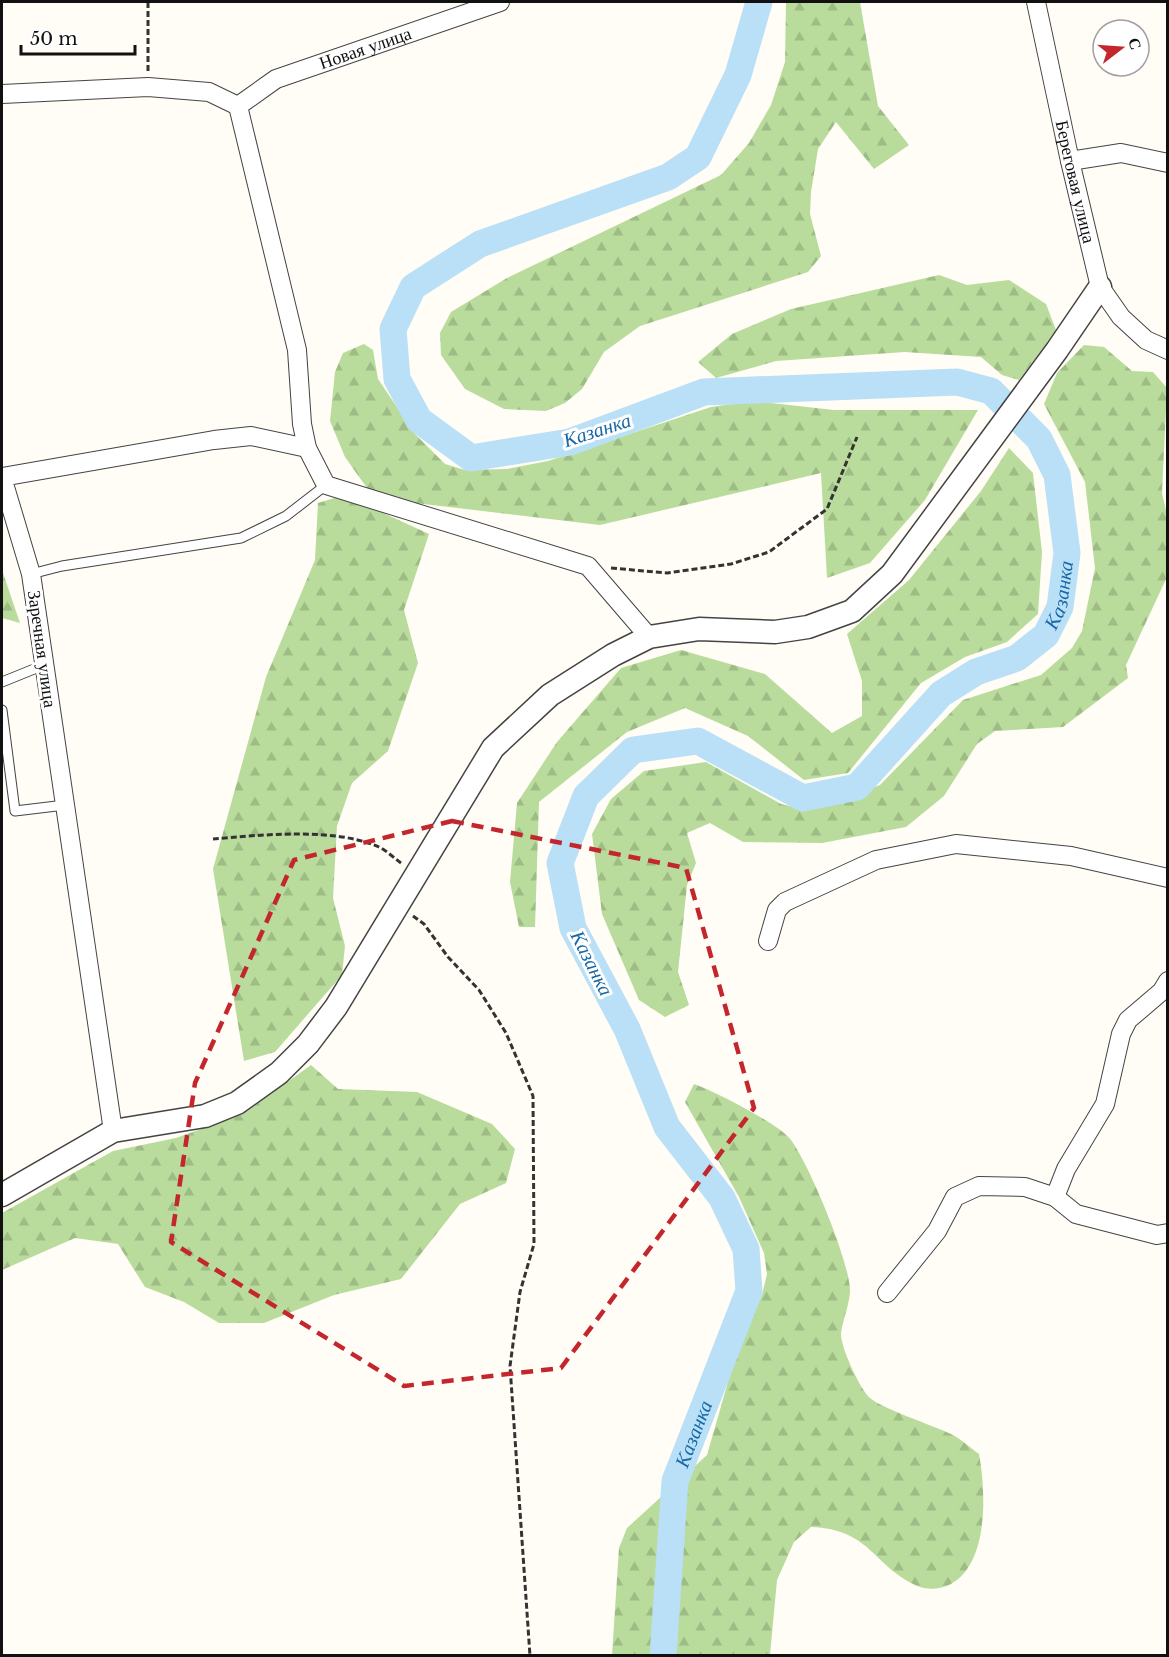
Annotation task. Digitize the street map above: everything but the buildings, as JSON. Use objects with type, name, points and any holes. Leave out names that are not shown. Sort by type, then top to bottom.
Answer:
[{"type":"street","name":"Новая улица","points":[[238,106],[276,79],[500,2]]},
{"type":"street","name":"Береговая улица","points":[[1036,2],[1100,287]]},
{"type":"street","points":[[2,94],[148,87],[209,92],[238,106],[297,350],[302,424],[307,448],[326,485],[588,566],[650,637]]},
{"type":"street","points":[[1070,161],[1121,153],[1167,163]]},
{"type":"street","points":[[2,1196],[113,1131],[205,1116],[237,1103],[279,1073],[308,1044],[336,1007],[400,906],[493,748],[550,695],[614,655],[650,637],[699,629],[775,632],[808,627],[852,611],[892,574],[1057,350],[1100,287],[1121,317],[1146,340],[1167,350]]},
{"type":"street","name":"Заречная улица","points":[[113,1131],[30,574],[2,477],[214,440],[251,436],[307,448]]},
{"type":"street","points":[[768,941],[777,910],[785,902],[876,860],[942,845],[978,844],[1071,856],[1167,878]]},
{"type":"street","points":[[1055,1197],[1066,1169],[1105,1104],[1121,1034],[1128,1020],[1162,991],[1167,981]]},
{"type":"street","points":[[887,1293],[937,1231],[955,1197],[979,1186],[1025,1187],[1055,1197],[1076,1214],[1157,1235],[1167,1233]]},
{"type":"lane","points":[[30,574],[62,566],[241,538],[286,516],[326,485]]},
{"type":"lane","points":[[2,682],[44,665]]},
{"type":"lane","points":[[2,710],[4,746],[15,811],[65,805]]},
{"type":"path","points":[[148,2],[148,87]]},
{"type":"path","points":[[588,566],[667,573],[731,564],[769,552],[827,509],[857,437]]},
{"type":"path","points":[[213,839],[272,834],[353,838],[381,848],[417,876]]},
{"type":"path","points":[[400,906],[424,924],[448,957],[479,990],[506,1033],[533,1096],[534,1244],[520,1292],[510,1366],[530,1656]]},
{"type":"highlighted area","points":[[452,821],[686,868],[754,1108],[561,1368],[404,1386],[171,1242],[195,1083],[294,860]]},
{"type":"green space","points":[[786,2],[860,2],[878,106],[909,145],[874,169],[836,122],[818,149],[810,214],[821,256],[808,272],[640,326],[604,352],[582,389],[565,403],[546,411],[504,409],[465,389],[441,355],[440,333],[451,312],[507,278],[721,175],[749,143],[771,105],[785,62]]},
{"type":"green space","points":[[939,275],[967,285],[1009,280],[1046,304],[1056,330],[1019,380],[1002,375],[981,357],[905,352],[776,361],[716,378],[698,362],[732,334],[791,309]]},
{"type":"green space","points":[[364,344],[373,350],[378,379],[415,434],[445,464],[465,470],[507,469],[548,461],[711,407],[752,401],[834,410],[978,410],[925,500],[870,563],[827,578],[821,473],[600,525],[407,502],[367,488],[345,457],[330,421],[335,372],[343,353]]},
{"type":"green space","points":[[1084,345],[1104,347],[1132,371],[1153,372],[1167,388],[1162,493],[1167,515],[1167,577],[1126,665],[1128,678],[1063,727],[995,731],[977,744],[944,796],[906,827],[822,843],[743,842],[710,823],[687,833],[696,863],[687,885],[678,972],[689,1005],[665,1017],[639,1000],[602,914],[592,834],[611,799],[644,771],[706,762],[781,804],[802,809],[822,806],[880,785],[963,700],[1041,675],[1072,648],[1082,631],[1095,568],[1085,482],[1044,404],[1057,373]]},
{"type":"green space","points":[[1009,448],[1033,473],[1042,552],[1038,614],[1007,642],[965,657],[921,683],[848,773],[804,780],[748,736],[685,708],[627,732],[539,802],[535,927],[519,927],[510,882],[517,803],[557,742],[621,668],[681,650],[765,674],[832,733],[862,716],[862,681],[847,634],[909,580],[981,491]]},
{"type":"green space","points":[[344,495],[429,534],[404,610],[418,663],[388,751],[352,783],[337,826],[333,898],[345,946],[342,975],[275,1052],[244,1061],[213,869],[266,677],[315,560],[318,503]]},
{"type":"green space","points":[[2,570],[20,623],[2,618]]},
{"type":"green space","points":[[311,1065],[338,1089],[417,1092],[492,1124],[515,1149],[506,1183],[460,1204],[401,1279],[334,1295],[264,1323],[219,1323],[184,1302],[145,1287],[118,1244],[75,1238],[2,1270],[2,1213],[113,1151],[176,1138],[243,1114]]},
{"type":"green space","points":[[694,1084],[716,1093],[774,1125],[791,1140],[799,1152],[818,1191],[844,1260],[850,1292],[841,1339],[855,1374],[863,1390],[872,1400],[953,1435],[979,1454],[983,1487],[982,1525],[972,1560],[963,1574],[947,1586],[931,1589],[920,1587],[904,1579],[860,1542],[847,1535],[831,1529],[811,1527],[794,1542],[777,1580],[770,1655],[612,1655],[619,1548],[627,1528],[707,1455],[736,1354],[762,1295],[767,1274],[764,1253],[739,1197],[685,1102]]},
{"type":"waterway","name":"Казанка","points":[[663,1656],[675,1481],[749,1291],[746,1249],[722,1198],[667,1127],[627,1029],[573,928],[560,863],[586,796],[633,750],[698,741],[803,798],[857,787],[941,694],[976,672],[1017,658],[1046,635],[1060,607],[1067,553],[1057,475],[1039,439],[991,391],[957,382],[704,392],[570,442],[471,458],[419,420],[397,379],[393,329],[413,287],[480,244],[668,177],[698,157],[738,75],[759,2]]}]
